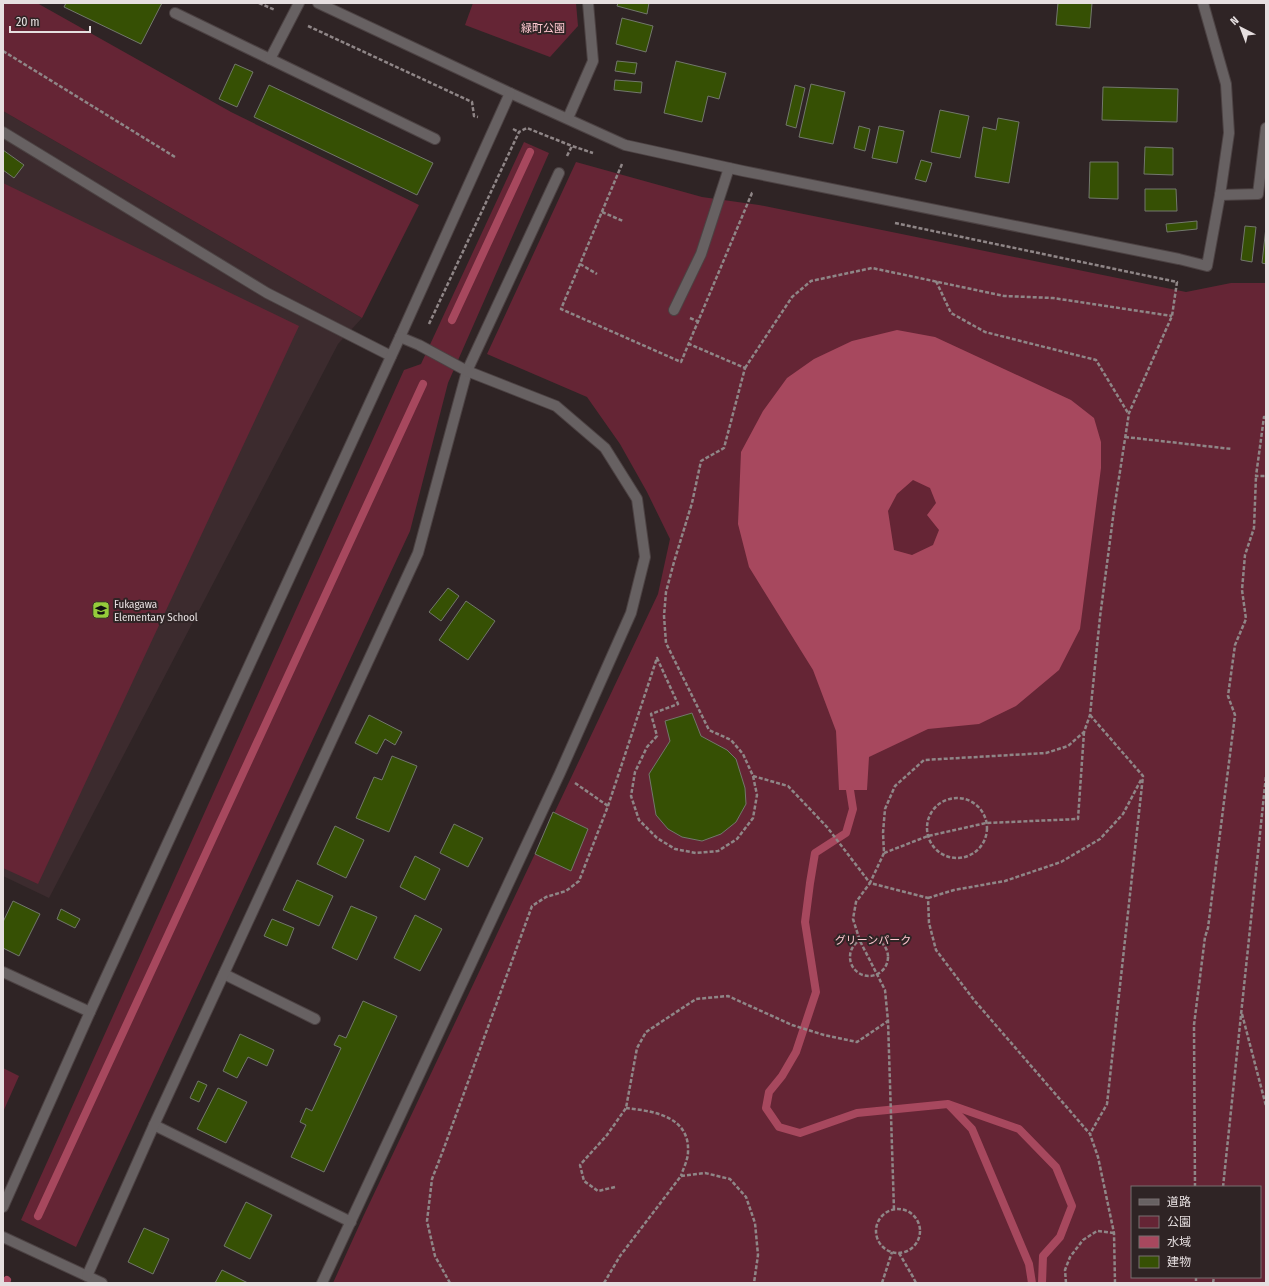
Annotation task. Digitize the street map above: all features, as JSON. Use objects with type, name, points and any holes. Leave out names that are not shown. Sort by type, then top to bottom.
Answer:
[{"type":"street","points":[[270,59],[299,3]]},
{"type":"street","points":[[318,3],[625,145],[729,168],[1207,266],[1220,195],[1229,133],[1226,84],[1202,3]]},
{"type":"street","points":[[568,118],[593,61],[588,3]]},
{"type":"street","points":[[175,13],[435,139]]},
{"type":"street","points":[[3,1207],[90,1012],[400,337],[510,93]]},
{"type":"street","points":[[1220,195],[1258,194],[1266,128]]},
{"type":"street","points":[[3,132],[267,293],[391,356]]},
{"type":"street","points":[[674,310],[700,254],[729,168]]},
{"type":"street","points":[[87,1276],[154,1125],[418,553],[467,371],[559,173]]},
{"type":"street","points":[[322,1283],[560,773],[631,614],[645,557],[637,499],[605,448],[556,406],[467,371],[419,345],[400,337]]},
{"type":"street","points":[[3,972],[90,1012]]},
{"type":"street","points":[[224,974],[315,1019]]},
{"type":"street","points":[[154,1125],[351,1222]]},
{"type":"street","points":[[3,1237],[102,1283]]},
{"type":"path","points":[[259,3],[472,102],[474,116]]},
{"type":"path","points":[[3,51],[175,157]]},
{"type":"path","points":[[419,345],[519,132],[527,128],[572,146]]},
{"type":"path","points":[[622,163],[561,309],[681,362],[752,193],[760,195]]},
{"type":"path","points":[[602,212],[623,221]]},
{"type":"path","points":[[884,853],[928,836],[986,823],[1078,819],[1084,732],[1090,715],[1101,610],[1114,510],[1129,413],[1172,316],[1178,282],[891,222]]},
{"type":"path","points":[[580,264],[597,274]]},
{"type":"path","points":[[450,1283],[435,1256],[428,1221],[432,1179],[532,906],[546,897],[566,890],[579,881],[608,806],[657,658],[678,704],[651,714],[657,736],[647,747],[635,772],[631,796],[639,820],[657,838],[675,849],[696,853],[718,851],[737,839],[753,818],[757,795],[753,776],[743,754],[731,740],[709,730],[666,643],[664,616],[668,585],[692,503],[701,461],[724,448],[745,368],[792,297],[811,281],[872,268],[1004,296],[1053,298],[1172,316]]},
{"type":"path","points":[[936,281],[951,313],[985,332],[1096,360],[1129,413]]},
{"type":"path","points":[[689,344],[745,368]]},
{"type":"path","points":[[1195,1186],[1194,1024],[1205,937],[1208,928],[1235,715],[1228,696],[1235,645],[1246,619],[1242,590],[1245,555],[1254,528],[1256,476],[1264,417],[1266,417]]},
{"type":"path","points":[[1125,437],[1232,449]]},
{"type":"path","points":[[1256,476],[1266,476]]},
{"type":"path","points":[[1090,715],[1143,776],[1107,1104],[1090,1134]]},
{"type":"path","points":[[894,1210],[888,1021],[885,990],[860,941],[853,919],[856,902],[870,883],[884,853],[883,833],[887,803],[895,786],[924,760],[1046,754],[1068,746],[1084,732]]},
{"type":"path","points":[[560,773],[608,806]]},
{"type":"path","points":[[753,776],[788,786],[826,827],[870,883],[928,898],[954,890],[1005,881],[1060,862],[1100,840],[1123,814],[1143,776]]},
{"type":"path","points":[[1223,1186],[1266,776]]},
{"type":"path","points":[[950,799],[969,801],[977,806],[983,814],[986,823],[986,833],[983,843],[968,856],[958,858],[948,857],[939,852],[932,845],[928,836],[927,826],[929,817],[934,808],[942,802],[950,799]]},
{"type":"path","points":[[928,898],[929,923],[936,950],[974,1000],[1090,1134],[1098,1157],[1114,1233],[1114,1283]]},
{"type":"path","points":[[872,939],[879,942],[887,951],[888,958],[886,964],[883,970],[878,974],[866,976],[861,974],[852,966],[850,961],[852,949],[860,941],[872,939]]},
{"type":"path","points":[[615,1187],[598,1191],[584,1181],[580,1165],[607,1135],[626,1108],[636,1048],[646,1032],[696,999],[728,996],[792,1025],[824,1035],[857,1042],[888,1021]]},
{"type":"path","points":[[1241,1012],[1266,1106]]},
{"type":"path","points":[[604,1283],[620,1256],[681,1176],[688,1153],[685,1132],[669,1117],[649,1111],[626,1108]]},
{"type":"path","points":[[681,1176],[705,1172],[730,1179],[746,1197],[755,1223],[758,1255],[754,1283]]},
{"type":"path","points":[[894,1210],[909,1212],[918,1222],[920,1236],[917,1243],[906,1252],[892,1252],[881,1244],[878,1238],[878,1224],[882,1217],[894,1210]]},
{"type":"path","points":[[1066,1283],[1065,1270],[1070,1257],[1083,1240],[1097,1232],[1114,1233]]},
{"type":"path","points":[[882,1283],[892,1252]]},
{"type":"path","points":[[899,1253],[916,1283]]},
{"type":"shaded area","name":"Fukagawa Elementary School","points":[[3,111],[362,318],[338,344],[49,898],[3,876]]},
{"type":"green space","points":[[3,3],[37,3],[231,112],[419,205],[362,318],[3,111]]},
{"type":"green space","name":"緑町公園","points":[[473,3],[576,3],[578,26],[550,57],[465,25]]},
{"type":"green space","points":[[524,142],[549,153],[448,383],[410,531],[76,1247],[21,1220],[404,370],[421,364]]},
{"type":"green space","name":"グリーンパーク","points":[[576,162],[702,197],[759,205],[1186,292],[1231,283],[1266,283],[1266,1283],[333,1283],[658,594],[670,539],[647,492],[620,444],[587,397],[487,354]]},
{"type":"green space","name":"Fukagawa Elementary School","points":[[3,183],[299,326],[38,884],[3,868]]},
{"type":"green space","points":[[3,1068],[19,1076],[3,1112]]},
{"type":"water","points":[[897,330],[935,337],[1071,400],[1094,418],[1101,442],[1101,468],[1080,629],[1059,670],[1016,706],[979,724],[928,729],[869,757],[867,790],[839,790],[836,731],[813,670],[749,567],[738,524],[741,452],[763,411],[787,378],[814,359],[852,341]],"holes":[[[913,480],[930,488],[936,503],[927,515],[939,530],[933,545],[912,555],[894,550],[888,511],[897,494]]]},
{"type":"building","points":[[66,3],[162,3],[141,44],[64,7]]},
{"type":"building","points":[[618,3],[649,3],[647,14],[617,6]]},
{"type":"building","points":[[1058,3],[1092,3],[1090,28],[1056,25]]},
{"type":"building","points":[[622,18],[653,26],[646,52],[616,44]]},
{"type":"building","points":[[617,61],[637,63],[635,74],[615,71]]},
{"type":"building","points":[[676,61],[726,73],[719,99],[708,96],[702,122],[664,113]]},
{"type":"building","points":[[235,64],[253,72],[237,107],[219,99]]},
{"type":"building","points":[[615,80],[642,82],[641,93],[614,90]]},
{"type":"building","points":[[811,84],[845,92],[833,144],[799,137]]},
{"type":"building","points":[[269,85],[433,163],[417,195],[254,117]]},
{"type":"building","points":[[795,85],[805,88],[796,128],[786,125]]},
{"type":"building","points":[[1103,87],[1178,89],[1177,122],[1102,120]]},
{"type":"building","points":[[940,110],[969,116],[960,158],[931,152]]},
{"type":"building","points":[[998,118],[1019,122],[1009,183],[975,177],[983,127],[996,130]]},
{"type":"building","points":[[859,126],[870,129],[865,151],[854,148]]},
{"type":"building","points":[[879,126],[904,131],[897,163],[872,158]]},
{"type":"building","points":[[1145,147],[1173,148],[1173,175],[1144,174]]},
{"type":"building","points":[[3,150],[24,165],[14,178],[3,170]]},
{"type":"building","points":[[921,160],[932,163],[926,182],[915,179]]},
{"type":"building","points":[[1090,162],[1118,162],[1118,199],[1089,198]]},
{"type":"building","points":[[1145,189],[1176,189],[1177,211],[1145,211]]},
{"type":"building","points":[[1197,221],[1197,229],[1167,232],[1166,224]]},
{"type":"building","points":[[1245,226],[1256,227],[1252,262],[1241,260]]},
{"type":"building","points":[[1266,227],[1266,264],[1262,263]]},
{"type":"building","points":[[448,588],[459,596],[441,621],[429,612]]},
{"type":"building","points":[[466,601],[495,621],[468,660],[439,640]]},
{"type":"building","points":[[692,713],[701,736],[727,750],[736,759],[745,788],[746,804],[736,822],[721,834],[702,841],[682,837],[668,829],[656,815],[649,774],[670,741],[665,721]]},
{"type":"building","points":[[369,715],[402,732],[395,745],[385,739],[377,754],[355,743]]},
{"type":"building","points":[[392,756],[417,766],[389,832],[356,818],[374,777],[382,780]]},
{"type":"building","points":[[553,812],[588,829],[571,871],[535,854]]},
{"type":"building","points":[[454,824],[483,838],[468,867],[440,853]]},
{"type":"building","points":[[335,826],[364,840],[346,878],[317,864]]},
{"type":"building","points":[[415,856],[440,869],[425,900],[400,887]]},
{"type":"building","points":[[297,880],[333,896],[319,926],[283,910]]},
{"type":"building","points":[[13,901],[40,914],[19,956],[3,948],[3,922]]},
{"type":"building","points":[[351,906],[377,917],[357,960],[332,948]]},
{"type":"building","points":[[61,909],[80,919],[75,928],[57,919]]},
{"type":"building","points":[[415,915],[442,929],[420,971],[394,958]]},
{"type":"building","points":[[272,919],[294,928],[287,946],[264,936]]},
{"type":"building","points":[[363,1001],[397,1016],[324,1172],[291,1157],[306,1125],[300,1122],[306,1108],[312,1111],[341,1048],[334,1045],[339,1035],[346,1038]]},
{"type":"building","points":[[240,1034],[274,1050],[267,1066],[248,1057],[237,1078],[223,1071]]},
{"type":"building","points":[[198,1081],[207,1085],[199,1102],[190,1098]]},
{"type":"building","points":[[218,1088],[247,1102],[226,1143],[197,1129]]},
{"type":"building","points":[[246,1202],[272,1215],[250,1259],[224,1246]]},
{"type":"building","points":[[144,1228],[169,1239],[153,1274],[128,1262]]},
{"type":"building","points":[[222,1270],[248,1283],[215,1283]]},
{"type":"waterway","points":[[452,320],[530,152]]},
{"type":"waterway","points":[[38,1216],[423,384]]},
{"type":"waterway","points":[[850,790],[853,809],[846,833],[815,853],[805,922],[816,992],[796,1052],[782,1076],[769,1092],[766,1108],[779,1127],[800,1133],[857,1113],[948,1104],[1019,1129],[1056,1167],[1072,1206],[1060,1237],[1043,1256],[1042,1283]]},
{"type":"waterway","points":[[949,1105],[972,1129],[1029,1264],[1032,1283]]},
{"type":"place","name":"Fukagawa Elementary School","points":[[101,610]]}]
